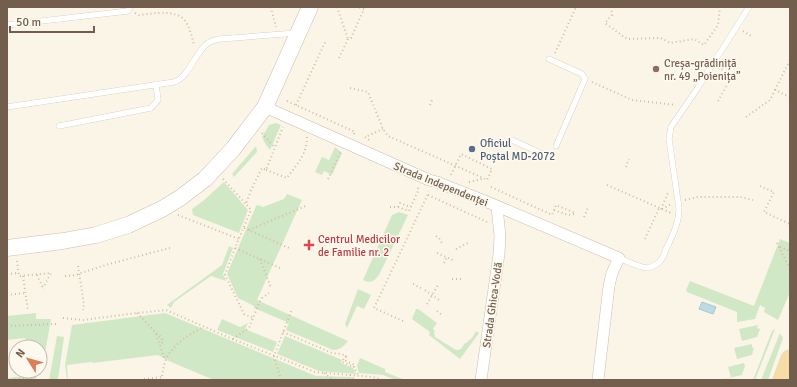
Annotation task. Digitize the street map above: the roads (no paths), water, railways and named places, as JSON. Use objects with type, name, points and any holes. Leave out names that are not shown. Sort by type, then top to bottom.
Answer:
[{"type":"main road","points":[[7,248],[96,235],[128,226],[162,209],[180,198],[205,179],[234,149],[265,107],[310,7]]},
{"type":"main road","points":[[782,380],[790,359]]},
{"type":"street","name":"Strada Independenței","points":[[265,107],[429,180],[619,258]]},
{"type":"street","name":"Strada Ghica-Vodă","points":[[481,380],[499,254],[500,236],[497,207]]},
{"type":"street","points":[[598,380],[609,286],[612,273],[619,258]]},
{"type":"lane","points":[[619,258],[643,268],[654,266],[661,260],[678,220],[679,208],[670,149],[669,133],[671,127],[749,7]]},
{"type":"lane","points":[[7,26],[129,9]]},
{"type":"lane","points":[[7,107],[178,81],[207,44],[215,40],[299,32]]},
{"type":"lane","points":[[551,59],[582,74],[585,79],[556,146]]},
{"type":"lane","points":[[60,126],[151,108],[158,100],[156,84]]},
{"type":"lane","points":[[512,140],[549,157]]},
{"type":"water","points":[[702,302],[716,307],[713,314],[699,309]]},
{"type":"place","name":"Creșa-grădiniță nr. 49 „Poienița”","points":[[656,69]]},
{"type":"place","name":"Oficiul Poștal MD-2072","points":[[472,149]]},
{"type":"place","name":"Centrul Medicilor de Familie nr. 2","points":[[309,245]]}]
